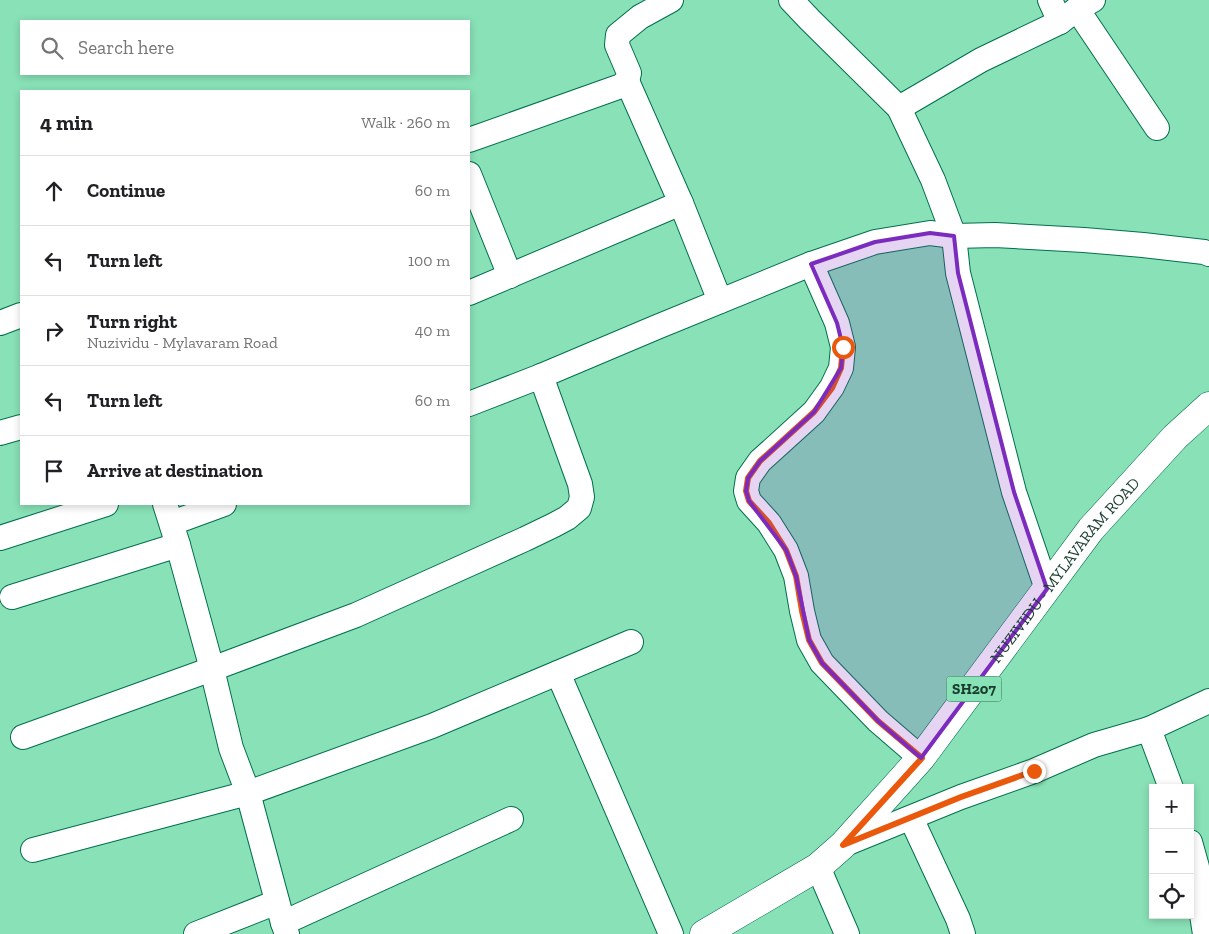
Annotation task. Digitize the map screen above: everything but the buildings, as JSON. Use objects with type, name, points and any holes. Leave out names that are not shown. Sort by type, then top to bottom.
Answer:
[{"type":"main road","name":"NUZIVIDU - MYLAVARAM ROAD","points":[[704,934],[818,867],[843,845],[922,758],[1091,529],[1176,437],[1209,406]]},
{"type":"street","points":[[470,140],[621,86],[627,81],[629,73],[617,45],[618,35],[640,17],[671,0]]},
{"type":"street","points":[[791,0],[899,108],[933,180],[954,236],[958,273],[1014,492],[1047,590]]},
{"type":"street","points":[[1050,0],[1077,10],[1157,128]]},
{"type":"street","points":[[899,108],[981,60],[1077,10]]},
{"type":"street","points":[[627,81],[681,202],[720,302]]},
{"type":"street","points":[[470,176],[510,276]]},
{"type":"street","points":[[470,293],[681,202]]},
{"type":"street","points":[[470,404],[811,264],[875,242],[930,233],[954,236],[995,235],[1143,245],[1209,254]]},
{"type":"street","points":[[811,264],[837,323],[843,347],[841,368],[832,388],[814,412],[760,461],[748,478],[746,491],[749,501],[769,523],[786,550],[796,576],[809,640],[822,663],[878,721],[922,758]]},
{"type":"street","points":[[0,323],[20,316]]},
{"type":"street","points":[[23,737],[356,615],[567,518],[579,508],[582,498],[580,484],[541,376]]},
{"type":"street","points":[[0,433],[20,427]]},
{"type":"street","points":[[0,538],[103,505]]},
{"type":"street","points":[[12,597],[172,524],[221,505]]},
{"type":"street","points":[[172,524],[212,669],[231,748],[248,793],[282,920]]},
{"type":"street","points":[[32,850],[248,793],[432,726],[631,642]]},
{"type":"street","points":[[558,673],[671,934]]},
{"type":"street","points":[[843,845],[961,797],[1034,771],[1094,745],[1149,729],[1209,701]]},
{"type":"street","points":[[1149,729],[1170,784]]},
{"type":"street","points":[[911,818],[958,919],[963,934]]},
{"type":"street","points":[[196,934],[282,920],[512,819]]},
{"type":"street","points":[[1194,855],[1198,868],[1199,896],[1205,934]]},
{"type":"street","points":[[818,867],[847,934]]},
{"type":"highlighted area","points":[[930,233],[954,236],[958,273],[1014,492],[1047,589],[921,758],[878,721],[822,663],[809,640],[796,576],[786,550],[749,501],[746,491],[748,478],[760,461],[814,412],[841,368],[843,347],[837,323],[811,264],[875,242]]},
{"type":"route","points":[[843,347],[841,368],[832,388],[814,412],[760,461],[748,478],[746,491],[749,501],[769,523],[786,550],[796,576],[809,640],[822,663],[878,721],[922,758],[843,845],[961,797],[1034,771]]}]
